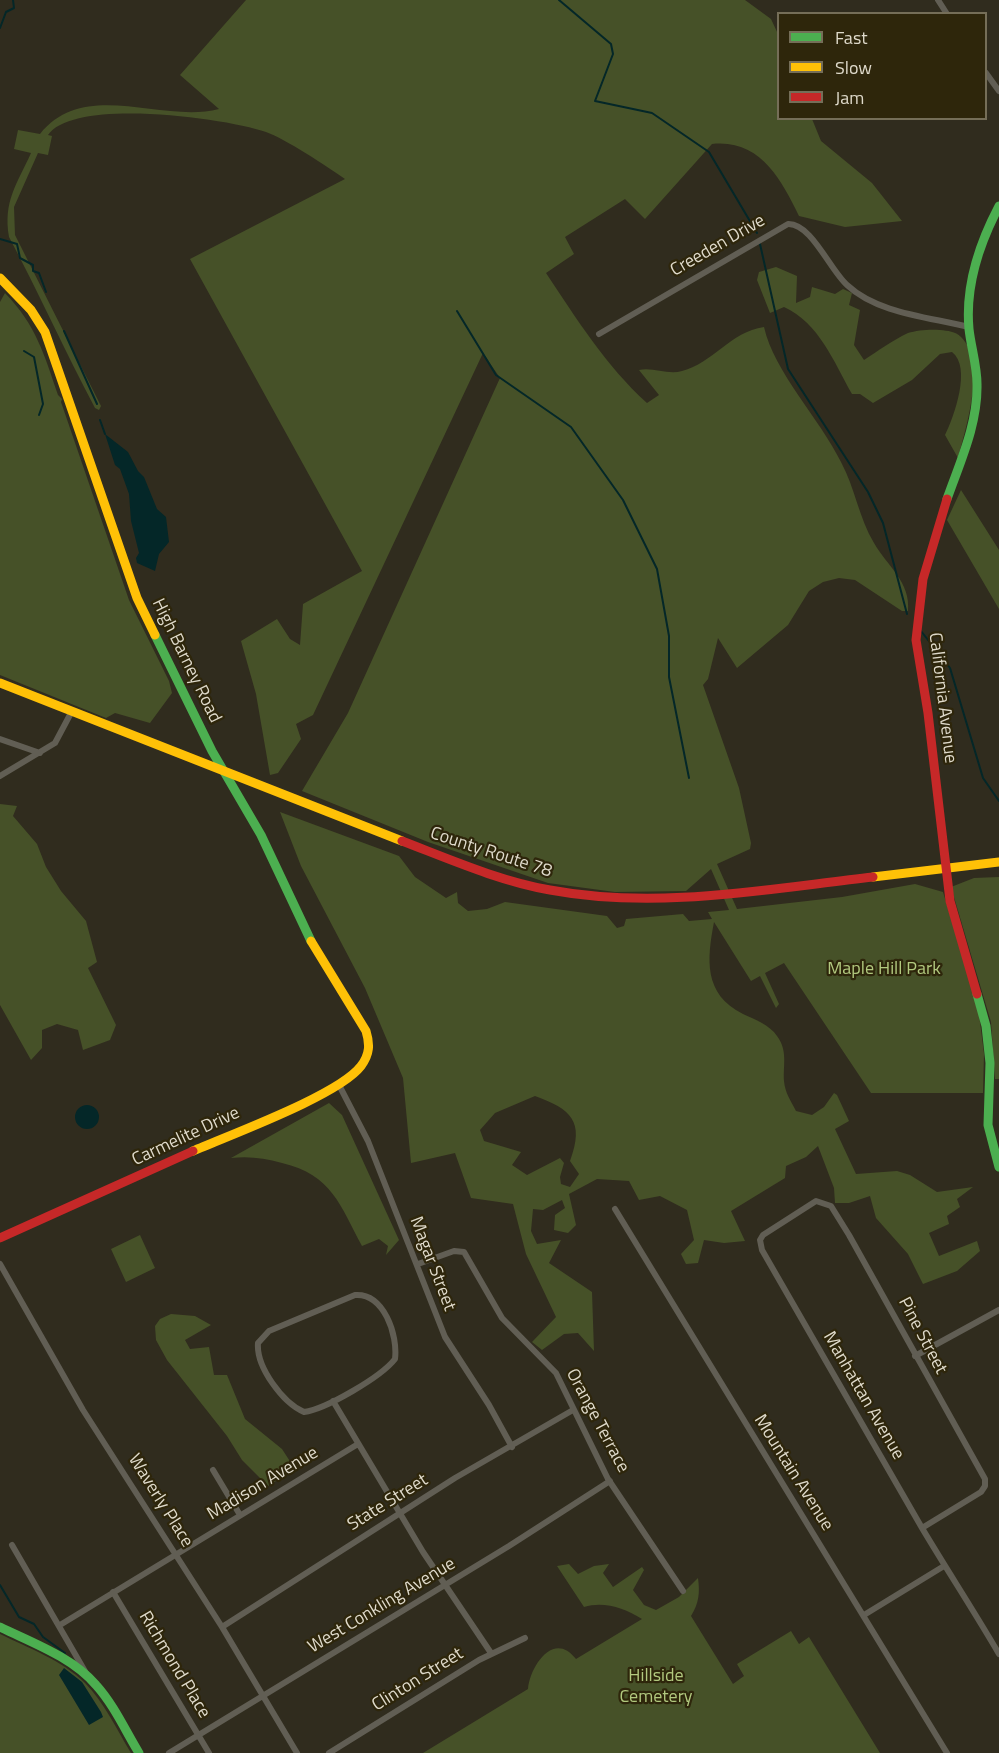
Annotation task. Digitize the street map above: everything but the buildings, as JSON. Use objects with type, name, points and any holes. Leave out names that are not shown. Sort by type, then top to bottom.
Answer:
[{"type":"street","points":[[987,74],[999,91]]},
{"type":"street","name":"California Avenue","points":[[999,206],[986,228],[977,253],[970,291],[969,327],[976,371],[975,410],[966,447],[931,547],[919,598],[916,626],[917,654],[927,712],[945,868],[955,920],[976,983],[986,1026],[990,1063],[988,1125],[999,1167]]},
{"type":"street","name":"Creeden Drive","points":[[599,334],[788,224],[803,228],[841,279],[860,295],[891,308],[969,327]]},
{"type":"street","name":"High Barney Road","points":[[0,278],[31,310],[45,332],[137,598],[224,772],[261,835],[319,955],[366,1031],[370,1047]]},
{"type":"street","name":"County Route 78","points":[[0,683],[224,772],[502,877],[549,890],[599,898],[699,897],[999,862]]},
{"type":"street","points":[[0,776],[40,753],[60,737],[72,711]]},
{"type":"street","points":[[0,739],[40,753]]},
{"type":"street","name":"Carmelite Drive","points":[[0,1238],[339,1085],[365,1061],[370,1047]]},
{"type":"street","name":"Magar Street","points":[[339,1085],[368,1141],[445,1337],[489,1405],[512,1447]]},
{"type":"street","name":"Manhattan Avenue","points":[[826,1203],[816,1201],[773,1228],[760,1240],[762,1250],[944,1566],[961,1587],[999,1654]]},
{"type":"street","name":"Pine Street","points":[[826,1203],[849,1235],[985,1479],[985,1486],[971,1498],[922,1528]]},
{"type":"street","name":"Mountain Avenue","points":[[615,1209],[947,1753]]},
{"type":"street","name":"Orange Terrace","points":[[418,1264],[454,1251],[464,1252],[502,1318],[556,1373],[610,1481],[683,1590]]},
{"type":"street","name":"Waverly Place","points":[[0,1264],[83,1410],[222,1627],[297,1753]]},
{"type":"street","points":[[355,1295],[369,1296],[377,1301],[384,1312],[395,1343],[395,1359],[383,1370],[333,1401],[311,1411],[304,1412],[293,1407],[259,1358],[258,1343],[269,1331],[280,1326],[355,1295]]},
{"type":"street","points":[[915,1356],[999,1310]]},
{"type":"street","points":[[333,1401],[444,1585],[491,1653]]},
{"type":"street","name":"State Street","points":[[222,1627],[400,1513],[573,1410]]},
{"type":"street","name":"Madison Avenue","points":[[60,1625],[358,1444]]},
{"type":"street","points":[[213,1470],[240,1515]]},
{"type":"street","name":"West Conkling Avenue","points":[[169,1753],[610,1481]]},
{"type":"street","points":[[12,1545],[60,1625],[87,1676],[103,1695],[139,1753]]},
{"type":"street","points":[[864,1615],[944,1566]]},
{"type":"street","name":"Richmond Place","points":[[113,1592],[209,1753]]},
{"type":"street","points":[[0,1627],[55,1655],[87,1676]]},
{"type":"street","name":"Clinton Street","points":[[329,1753],[491,1653],[525,1638]]},
{"type":"green space","points":[[246,0],[745,0],[771,19],[777,32],[777,120],[812,120],[821,141],[872,183],[902,221],[845,227],[799,216],[785,188],[767,164],[743,148],[729,144],[712,144],[645,219],[625,199],[565,237],[574,254],[546,273],[605,357],[647,403],[659,395],[639,370],[682,371],[703,361],[741,335],[764,327],[777,361],[841,462],[869,533],[906,591],[908,611],[902,611],[855,580],[839,578],[823,582],[809,591],[788,625],[737,668],[718,638],[708,679],[703,685],[739,788],[751,843],[750,849],[717,864],[737,909],[842,897],[915,884],[943,892],[978,1006],[984,1054],[983,1093],[871,1093],[784,963],[765,973],[779,1004],[776,1008],[760,976],[751,981],[714,922],[710,962],[714,986],[721,996],[730,1006],[774,1032],[783,1047],[784,1081],[788,1097],[796,1111],[812,1115],[824,1107],[834,1093],[837,1095],[849,1121],[835,1129],[856,1174],[897,1171],[910,1175],[937,1192],[973,1187],[957,1199],[960,1207],[947,1216],[949,1224],[929,1233],[939,1256],[977,1241],[980,1251],[957,1271],[923,1284],[908,1254],[876,1218],[870,1196],[849,1203],[835,1203],[834,1188],[818,1146],[806,1157],[786,1166],[785,1178],[731,1211],[745,1241],[724,1243],[704,1240],[698,1263],[686,1264],[681,1254],[694,1240],[687,1210],[660,1196],[639,1200],[629,1181],[597,1179],[569,1194],[576,1225],[568,1233],[554,1230],[555,1215],[565,1208],[562,1200],[543,1210],[533,1209],[531,1231],[537,1244],[561,1240],[549,1263],[592,1292],[594,1351],[578,1333],[564,1334],[542,1350],[532,1342],[556,1317],[526,1254],[513,1204],[471,1198],[455,1153],[411,1163],[403,1078],[365,988],[301,866],[280,812],[399,856],[415,877],[446,898],[457,892],[458,903],[468,911],[487,909],[505,902],[607,916],[617,928],[624,926],[626,919],[683,914],[689,921],[712,919],[708,912],[729,910],[711,869],[686,891],[615,892],[548,883],[428,842],[302,791],[348,713],[500,378],[483,353],[313,715],[296,724],[301,739],[278,773],[270,775],[256,694],[241,641],[277,619],[290,639],[300,645],[303,604],[362,571],[190,259],[345,179],[274,135],[219,121],[152,114],[118,114],[87,117],[63,123],[48,135],[52,136],[48,155],[38,153],[14,207],[15,235],[101,406],[99,410],[95,408],[84,387],[9,237],[8,224],[12,193],[31,153],[14,149],[18,130],[40,134],[58,117],[79,109],[101,105],[197,112],[219,109],[180,75]],"holes":[[[535,1096],[558,1106],[572,1118],[575,1126],[576,1136],[570,1161],[579,1174],[570,1187],[561,1184],[560,1177],[564,1163],[560,1158],[527,1175],[512,1165],[521,1152],[484,1141],[480,1130],[495,1113]]]},
{"type":"green space","points":[[776,267],[797,276],[796,303],[810,297],[812,287],[835,294],[843,289],[852,293],[849,305],[860,310],[854,345],[864,360],[912,332],[940,330],[954,332],[961,337],[969,348],[974,378],[969,413],[958,458],[945,435],[953,417],[961,380],[958,359],[952,352],[940,354],[912,380],[873,403],[860,394],[852,394],[824,344],[807,323],[784,307],[770,313],[757,280],[759,272]]},
{"type":"green space","points":[[5,293],[16,305],[38,341],[58,395],[62,399],[61,402],[129,600],[169,681],[172,693],[150,723],[115,713],[106,718],[0,675],[0,302]]},
{"type":"green space","points":[[961,490],[999,550],[999,609],[947,520]]},
{"type":"green space","points":[[0,804],[17,806],[13,816],[37,844],[46,867],[61,891],[86,921],[97,962],[88,968],[116,1025],[110,1040],[83,1050],[78,1030],[57,1024],[42,1030],[42,1048],[31,1060],[0,1005]]},
{"type":"green space","name":"Maple Hill Park","points":[[999,877],[999,1079],[995,1079],[991,1022],[951,887],[974,878]]},
{"type":"green space","points":[[329,1103],[342,1115],[399,1240],[386,1255],[388,1246],[379,1239],[362,1246],[340,1205],[323,1184],[312,1175],[299,1168],[269,1160],[250,1157],[231,1158]]},
{"type":"green space","points":[[140,1235],[155,1268],[126,1282],[111,1249]]},
{"type":"green space","points":[[171,1314],[195,1316],[211,1325],[185,1340],[190,1349],[209,1347],[214,1375],[227,1375],[245,1419],[282,1449],[295,1469],[268,1486],[242,1460],[227,1436],[167,1360],[156,1340],[155,1326],[160,1319]]},
{"type":"green space","name":"Hillside Cemetery","points":[[569,1564],[578,1574],[594,1566],[609,1564],[603,1573],[613,1587],[642,1567],[644,1570],[633,1590],[644,1605],[656,1610],[679,1597],[698,1578],[698,1598],[691,1616],[733,1684],[744,1676],[737,1664],[791,1631],[799,1644],[809,1637],[880,1753],[423,1753],[528,1689],[533,1671],[544,1654],[560,1648],[568,1651],[576,1659],[642,1619],[606,1605],[584,1607],[557,1566]]},
{"type":"green space","points":[[0,1634],[55,1661],[85,1683],[104,1707],[131,1753],[0,1753]]},
{"type":"water","points":[[105,434],[128,452],[138,471],[144,477],[157,509],[166,517],[169,542],[159,554],[155,571],[137,563],[136,558],[139,553],[131,521],[129,494],[120,469],[115,465]]},
{"type":"water","points":[[87,1105],[95,1109],[99,1117],[95,1125],[87,1129],[79,1125],[75,1117],[79,1109]]},
{"type":"water","points":[[64,1668],[82,1682],[103,1717],[89,1725],[59,1675]]},
{"type":"waterway","points":[[0,28],[6,12],[14,8],[13,0]]},
{"type":"waterway","points":[[559,0],[611,44],[613,54],[595,101],[652,113],[709,152],[757,233]]},
{"type":"waterway","points":[[0,239],[17,244],[20,258],[33,265],[33,271],[39,273],[46,292]]},
{"type":"waterway","points":[[760,244],[788,369],[868,492],[883,523],[907,614]]},
{"type":"waterway","points":[[457,311],[496,375],[571,427],[623,500],[657,569],[669,636],[669,677],[689,778]]},
{"type":"waterway","points":[[64,331],[97,404]]},
{"type":"waterway","points":[[24,351],[34,357],[43,404],[39,415]]},
{"type":"waterway","points":[[100,420],[105,434]]},
{"type":"waterway","points":[[921,631],[950,668],[983,778],[999,801]]},
{"type":"waterway","points":[[0,1585],[19,1617],[34,1624],[43,1637],[65,1653]]},
{"type":"traffic: fast","points":[[947,499],[967,443],[977,399],[976,370],[968,313],[971,281],[985,235],[999,206]]},
{"type":"traffic: fast","points":[[155,635],[212,751],[261,835],[311,941]]},
{"type":"traffic: fast","points":[[977,994],[986,1026],[990,1063],[988,1125],[999,1167]]},
{"type":"traffic: fast","points":[[0,1627],[64,1659],[86,1675],[108,1701],[139,1753]]},
{"type":"traffic: slow","points":[[0,278],[31,310],[45,332],[137,598],[155,635]]},
{"type":"traffic: slow","points":[[0,683],[402,841]]},
{"type":"traffic: slow","points":[[873,877],[999,862]]},
{"type":"traffic: slow","points":[[193,1151],[308,1101],[349,1077],[364,1062],[368,1049],[366,1031],[311,941]]},
{"type":"traffic: jam","points":[[947,499],[923,579],[916,640],[928,713],[950,901],[977,994]]},
{"type":"traffic: jam","points":[[402,841],[512,881],[590,896],[631,898],[712,896],[873,877]]},
{"type":"traffic: jam","points":[[0,1238],[193,1151]]}]
